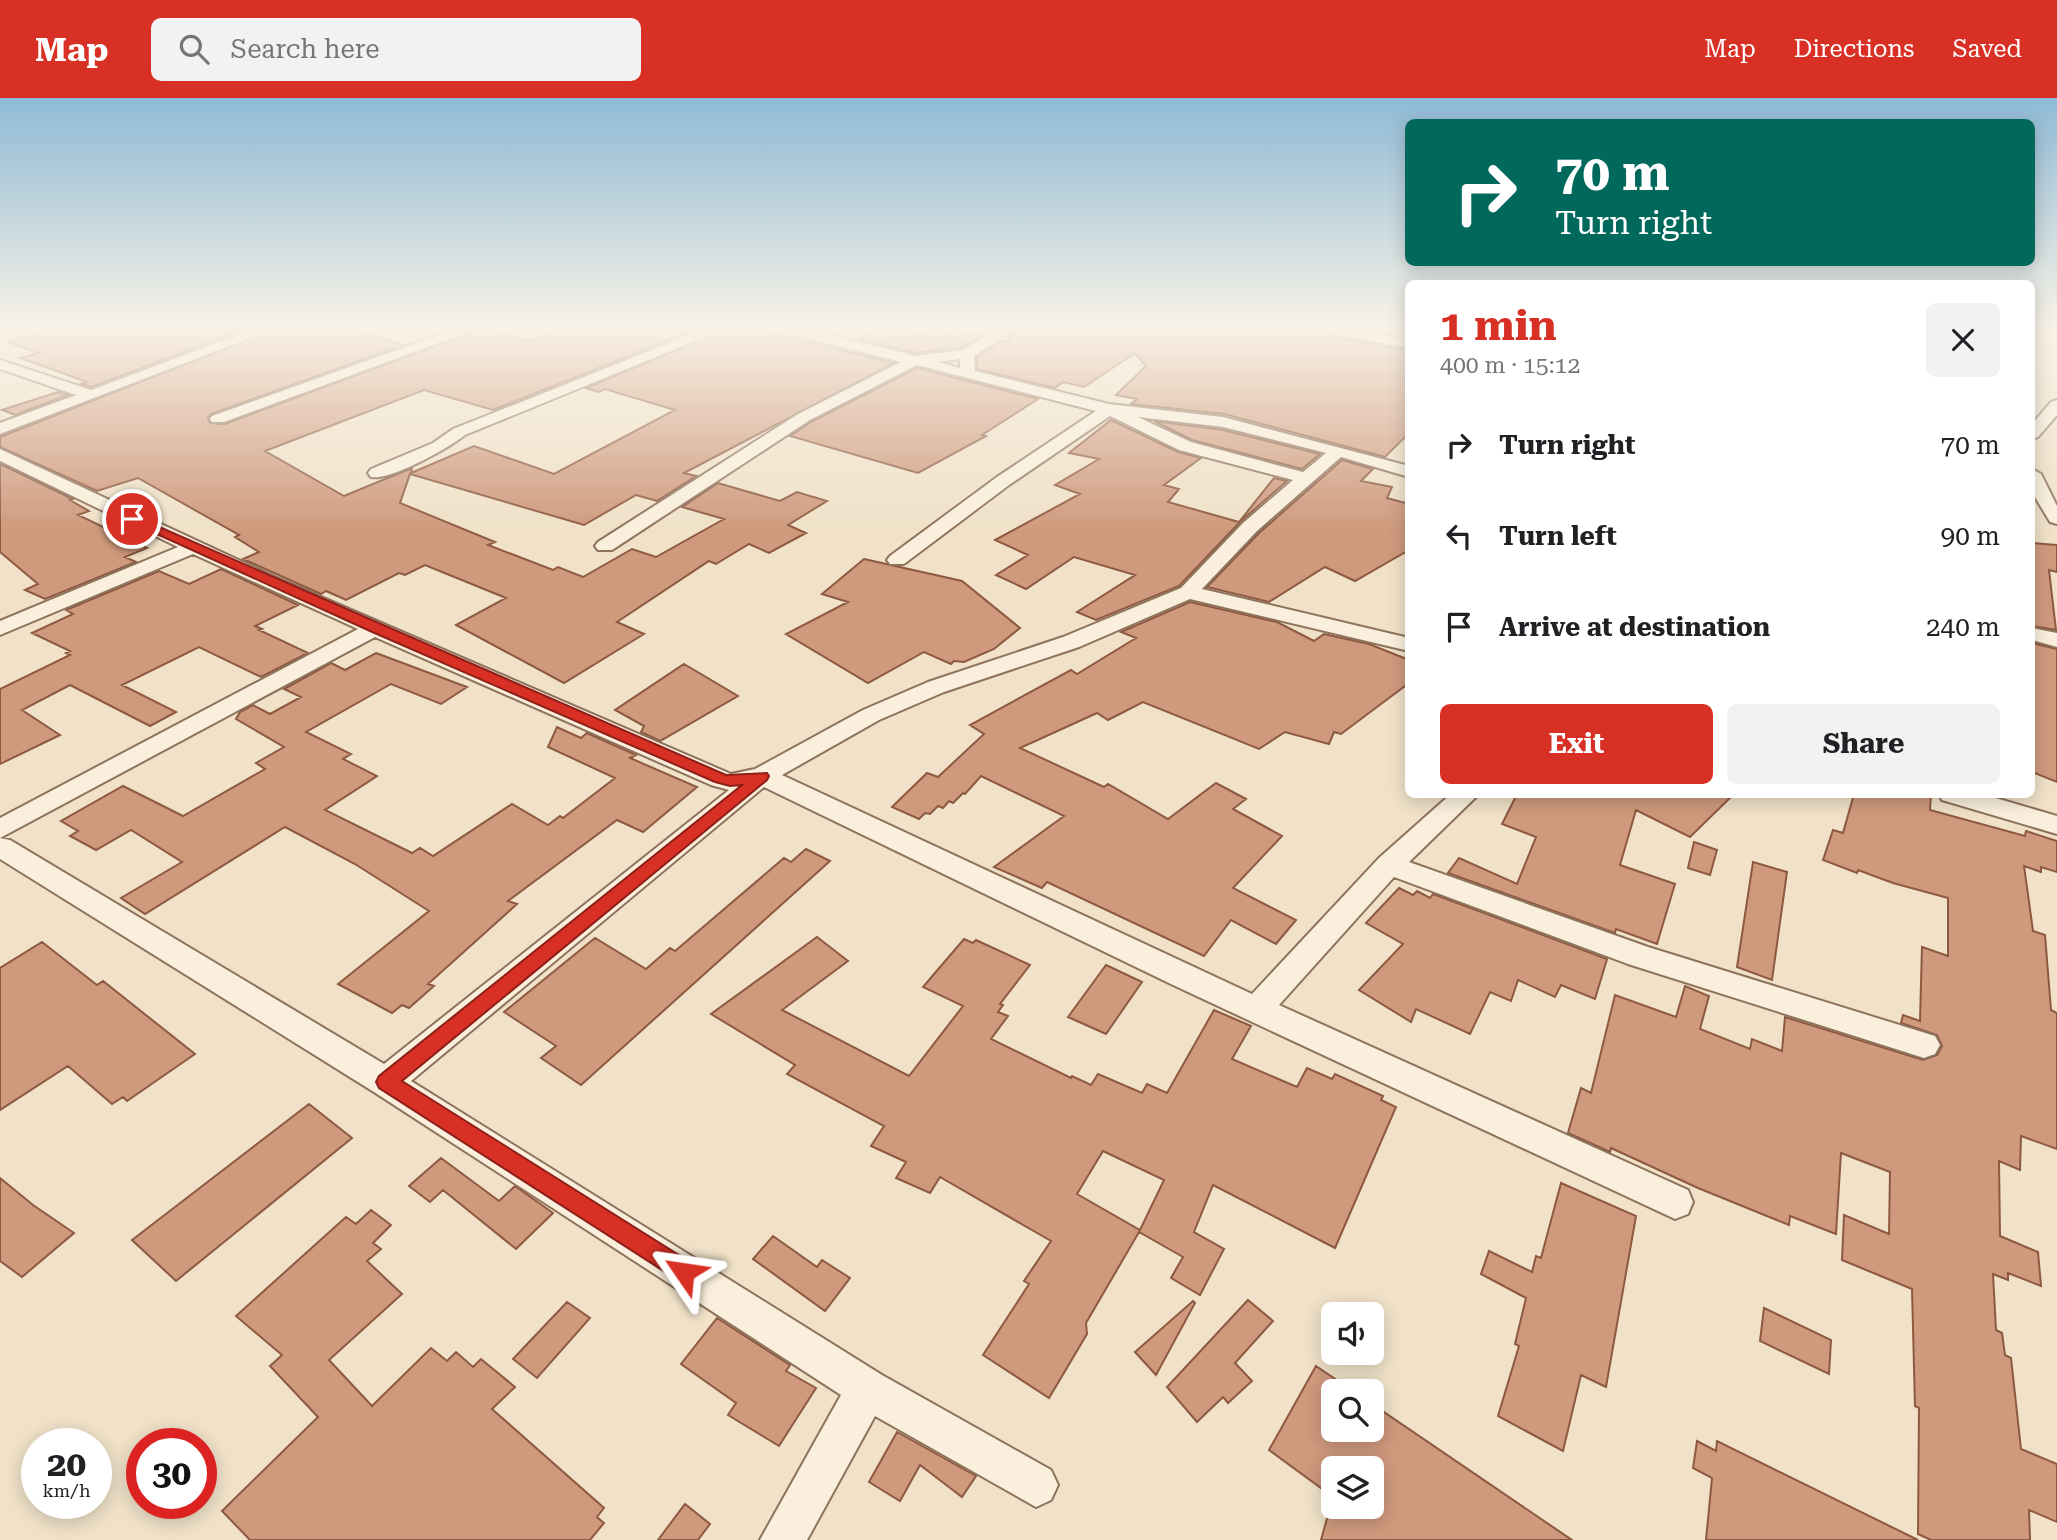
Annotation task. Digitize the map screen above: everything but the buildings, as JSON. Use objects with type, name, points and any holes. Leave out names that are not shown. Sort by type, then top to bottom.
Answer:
[{"type":"street","points":[[0,429],[85,397]]},
{"type":"street","points":[[218,419],[279,397]]},
{"type":"street","points":[[377,473],[439,447],[459,432],[550,397]]},
{"type":"street","points":[[605,546],[804,417],[843,397]]},
{"type":"street","points":[[1060,397],[1108,409],[1223,422],[1405,471]]},
{"type":"street","points":[[2035,431],[2057,405]]},
{"type":"street","points":[[1108,409],[1185,446],[1304,478]]},
{"type":"street","points":[[897,560],[1003,481],[1108,409]]},
{"type":"street","points":[[386,1082],[762,776],[871,715],[936,687],[1071,642],[1188,592],[1250,527],[1338,451]]},
{"type":"street","points":[[0,454],[194,547],[720,779],[730,782],[762,776],[1171,972],[1675,1202]]},
{"type":"street","points":[[2035,480],[2047,505],[2057,518]]},
{"type":"street","points":[[0,628],[194,547]]},
{"type":"street","points":[[1188,592],[1405,644]]},
{"type":"street","points":[[0,829],[374,628]]},
{"type":"street","points":[[2035,635],[2057,640]]},
{"type":"street","points":[[1257,1009],[1389,865],[1463,798]]},
{"type":"street","points":[[1965,798],[2057,825]]},
{"type":"street","points":[[0,847],[386,1082],[868,1389],[1036,1485]]},
{"type":"street","points":[[1389,865],[1639,956],[1924,1045]]},
{"type":"street","points":[[782,1540],[868,1389]]},
{"type":"route","points":[[132,519],[720,779],[730,782],[762,776],[386,1082],[684,1272]]}]
